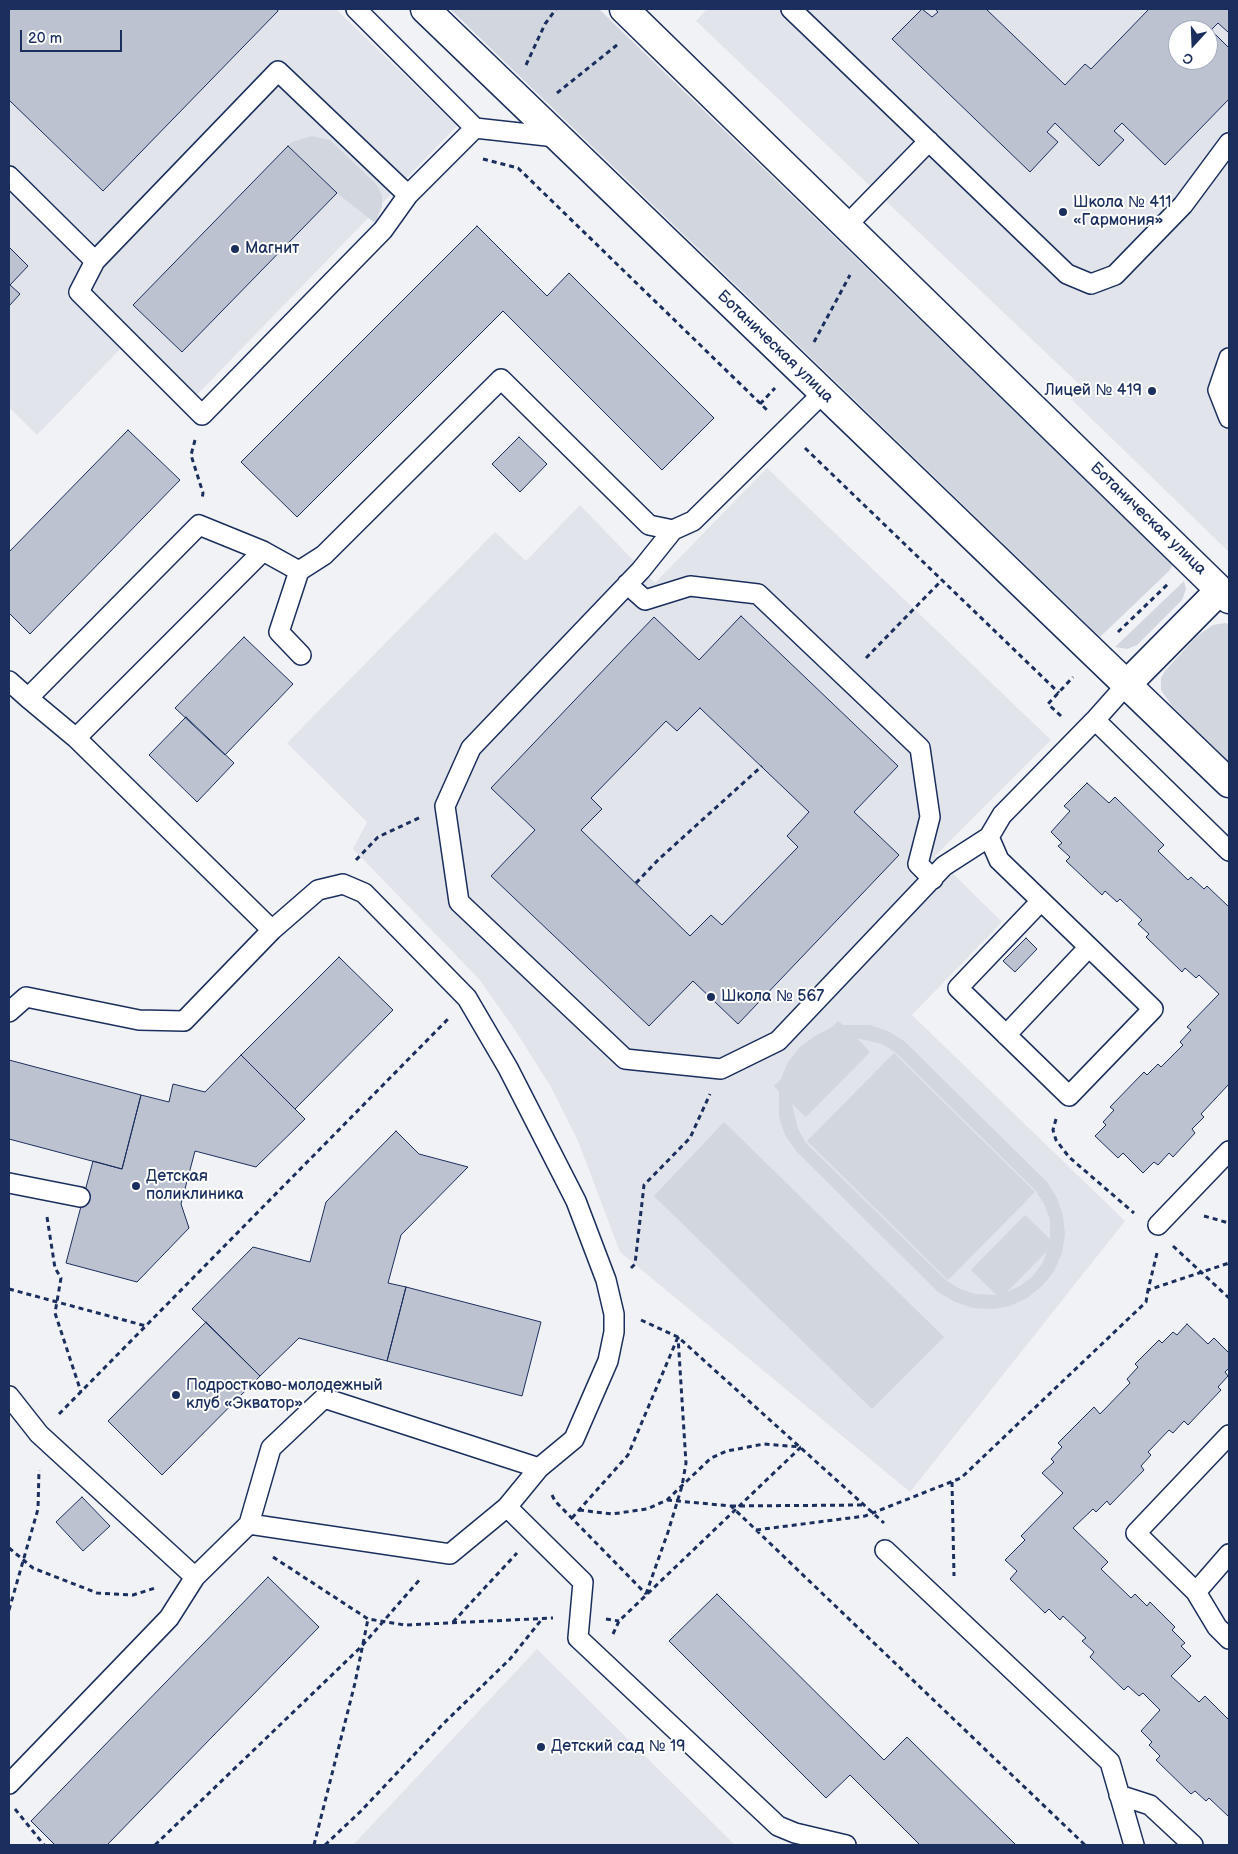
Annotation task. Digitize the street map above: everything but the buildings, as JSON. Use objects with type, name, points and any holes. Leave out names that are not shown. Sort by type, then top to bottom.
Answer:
[{"type":"street","name":"Ботаническая улица","points":[[424,9],[1229,783]]},
{"type":"street","name":"Ботаническая улица","points":[[624,9],[1225,594],[1127,684]]},
{"type":"lane","points":[[356,9],[475,128],[556,137]]},
{"type":"lane","points":[[791,9],[1067,274],[1091,284],[1115,275],[1183,205],[1229,143]]},
{"type":"lane","points":[[408,195],[278,70],[95,261],[79,292],[202,415],[383,230],[408,195],[475,128]]},
{"type":"lane","points":[[847,225],[929,141]]},
{"type":"lane","points":[[9,176],[95,261]]},
{"type":"lane","points":[[1229,358],[1218,390],[1229,418]]},
{"type":"lane","points":[[302,655],[280,632],[299,571],[324,555],[501,379],[650,525],[673,530]]},
{"type":"lane","points":[[823,393],[693,521],[673,530],[627,584],[471,748],[445,806],[459,902],[624,1059],[721,1069],[778,1042],[944,866],[989,837],[1002,815],[1096,720],[1127,684]]},
{"type":"lane","points":[[28,698],[199,525],[263,551],[299,571]]},
{"type":"lane","points":[[76,738],[263,551]]},
{"type":"lane","points":[[627,584],[645,600],[690,586],[758,594],[920,748],[930,817],[918,864],[933,879]]},
{"type":"lane","points":[[9,681],[76,738],[272,930]]},
{"type":"lane","points":[[1096,720],[1229,851]]},
{"type":"lane","points":[[989,837],[1000,860],[1153,1009],[1069,1096],[958,988],[1041,901]]},
{"type":"lane","points":[[9,1012],[26,996],[139,1020],[184,1021],[272,930],[318,890],[343,884],[364,894],[467,998],[508,1068],[576,1200],[606,1280],[613,1307],[614,1332],[608,1361],[574,1438],[539,1468],[507,1507],[450,1554],[249,1524]]},
{"type":"lane","points":[[1006,1036],[1089,947]]},
{"type":"lane","points":[[1159,1230],[1229,1151]]},
{"type":"lane","points":[[9,1183],[80,1197]]},
{"type":"lane","points":[[9,1396],[39,1434],[195,1577]]},
{"type":"lane","points":[[9,1784],[169,1618],[195,1577],[249,1524],[270,1448],[324,1398],[539,1468]]},
{"type":"lane","points":[[1229,1434],[1136,1533],[1196,1592],[1217,1627],[1229,1639]]},
{"type":"lane","points":[[507,1507],[583,1582],[578,1638],[778,1826],[795,1833],[846,1845]]},
{"type":"lane","points":[[885,1550],[1110,1762],[1134,1845]]},
{"type":"lane","points":[[1196,1592],[1229,1554]]},
{"type":"lane","points":[[1119,1795],[1150,1805],[1193,1845]]},
{"type":"path","points":[[525,68],[545,24],[556,9]]},
{"type":"path","points":[[555,95],[621,42]]},
{"type":"path","points":[[458,145],[475,157],[518,168],[1059,693]]},
{"type":"path","points":[[812,346],[854,268]]},
{"type":"path","points":[[199,525],[203,493],[191,455],[202,415]]},
{"type":"path","points":[[1113,636],[1173,579]]},
{"type":"path","points":[[846,678],[942,580]]},
{"type":"path","points":[[636,883],[659,859],[762,766]]},
{"type":"path","points":[[359,855],[378,837],[445,806]]},
{"type":"path","points":[[9,1610],[38,1509],[39,1434],[467,998]]},
{"type":"path","points":[[635,1264],[644,1185],[690,1138],[721,1069]]},
{"type":"path","points":[[1054,1122],[1053,1130],[1056,1140],[1069,1157],[1159,1230],[1229,1298]]},
{"type":"path","points":[[42,1189],[54,1268],[62,1278],[55,1313],[80,1392]]},
{"type":"path","points":[[756,1530],[865,1516],[961,1478],[1146,1302],[1159,1230]]},
{"type":"path","points":[[1148,1290],[1229,1263]]},
{"type":"path","points":[[9,1289],[146,1326]]},
{"type":"path","points":[[613,1307],[678,1337],[897,1536],[885,1550]]},
{"type":"path","points":[[646,1594],[682,1486],[686,1463],[678,1337]]},
{"type":"path","points":[[572,1518],[628,1455],[678,1337]]},
{"type":"path","points":[[667,1500],[710,1458],[727,1450],[764,1444],[801,1447]]},
{"type":"path","points":[[619,1621],[801,1447]]},
{"type":"path","points":[[952,1482],[955,1616]]},
{"type":"path","points":[[552,1490],[555,1501],[646,1594]]},
{"type":"path","points":[[579,1510],[612,1514],[633,1512],[667,1500],[731,1506],[864,1505]]},
{"type":"path","points":[[453,1622],[560,1506]]},
{"type":"path","points":[[731,1506],[1085,1845]]},
{"type":"path","points":[[249,1524],[270,1554],[368,1619],[405,1625],[558,1618]]},
{"type":"path","points":[[9,1548],[33,1568],[97,1593],[133,1595],[195,1577]]},
{"type":"path","points":[[154,1845],[361,1647],[423,1575]]},
{"type":"path","points":[[314,1845],[355,1683],[368,1619]]},
{"type":"path","points":[[326,1845],[444,1723],[510,1659],[542,1619]]},
{"type":"path","points":[[13,1805],[17,1814],[44,1845]]},
{"type":"shaded area","points":[[9,9],[336,9],[457,126],[192,400],[129,340],[37,435],[9,407]]},
{"type":"shaded area","points":[[450,9],[599,9],[1173,565],[1169,571],[1100,637]]},
{"type":"shaded area","name":"Школа № 411 «Гармония»","points":[[707,9],[1229,9],[1229,552],[1069,397],[1080,385],[696,21]]},
{"type":"shaded area","points":[[312,136],[330,140],[376,184],[382,195],[382,207],[375,223],[337,193],[288,146],[292,142]]},
{"type":"shaded area","name":"Школа № 567","points":[[767,468],[1051,740],[935,856],[1002,922],[912,1015],[1125,1221],[910,1492],[620,1252],[578,1141],[551,1087],[515,1030],[479,979],[353,849],[367,822],[287,743],[495,532],[526,561],[580,505],[655,583]]},
{"type":"shaded area","points":[[1184,581],[1186,589],[1182,600],[1137,645],[1127,649],[1115,647]]},
{"type":"shaded area","points":[[1229,624],[1229,762],[1172,706],[1161,690],[1161,678],[1165,671],[1197,636],[1213,625]]},
{"type":"shaded area","points":[[838,1021],[843,1025],[870,1025],[888,1031],[904,1041],[1047,1182],[1057,1198],[1063,1216],[1065,1235],[1062,1253],[1054,1271],[1042,1286],[1027,1298],[1010,1306],[992,1309],[973,1308],[955,1302],[938,1292],[796,1151],[785,1135],[779,1117],[779,1091],[774,1086],[781,1079],[788,1062],[800,1047],[832,1027]],"holes":[[[857,1038],[882,1044],[895,1052],[1036,1191],[1044,1204],[1050,1219],[1050,1239],[1025,1215],[971,1270],[996,1295],[975,1294],[960,1289],[947,1281],[806,1143],[798,1129],[792,1104],[806,1117],[870,1052]],[[1047,1251],[1042,1264],[1033,1276],[1020,1286],[1007,1292]]]},
{"type":"shaded area","points":[[894,1053],[1035,1192],[948,1280],[807,1141]]},
{"type":"shaded area","points":[[724,1122],[944,1337],[872,1409],[654,1196]]},
{"type":"shaded area","name":"Детский сад № 19","points":[[537,1649],[735,1845],[353,1845]]},
{"type":"place","name":"Школа № 411 «Гармония»","points":[[1063,212]]},
{"type":"place","name":"Магнит","points":[[235,249]]},
{"type":"place","name":"Лицей № 419","points":[[1152,391]]},
{"type":"place","name":"Школа № 567","points":[[711,997]]},
{"type":"place","name":"Детская поликлиника","points":[[136,1186]]},
{"type":"place","name":"Подростково-молодежный клуб «Экватор»","points":[[176,1395]]},
{"type":"place","name":"Детский сад № 19","points":[[541,1747]]}]
